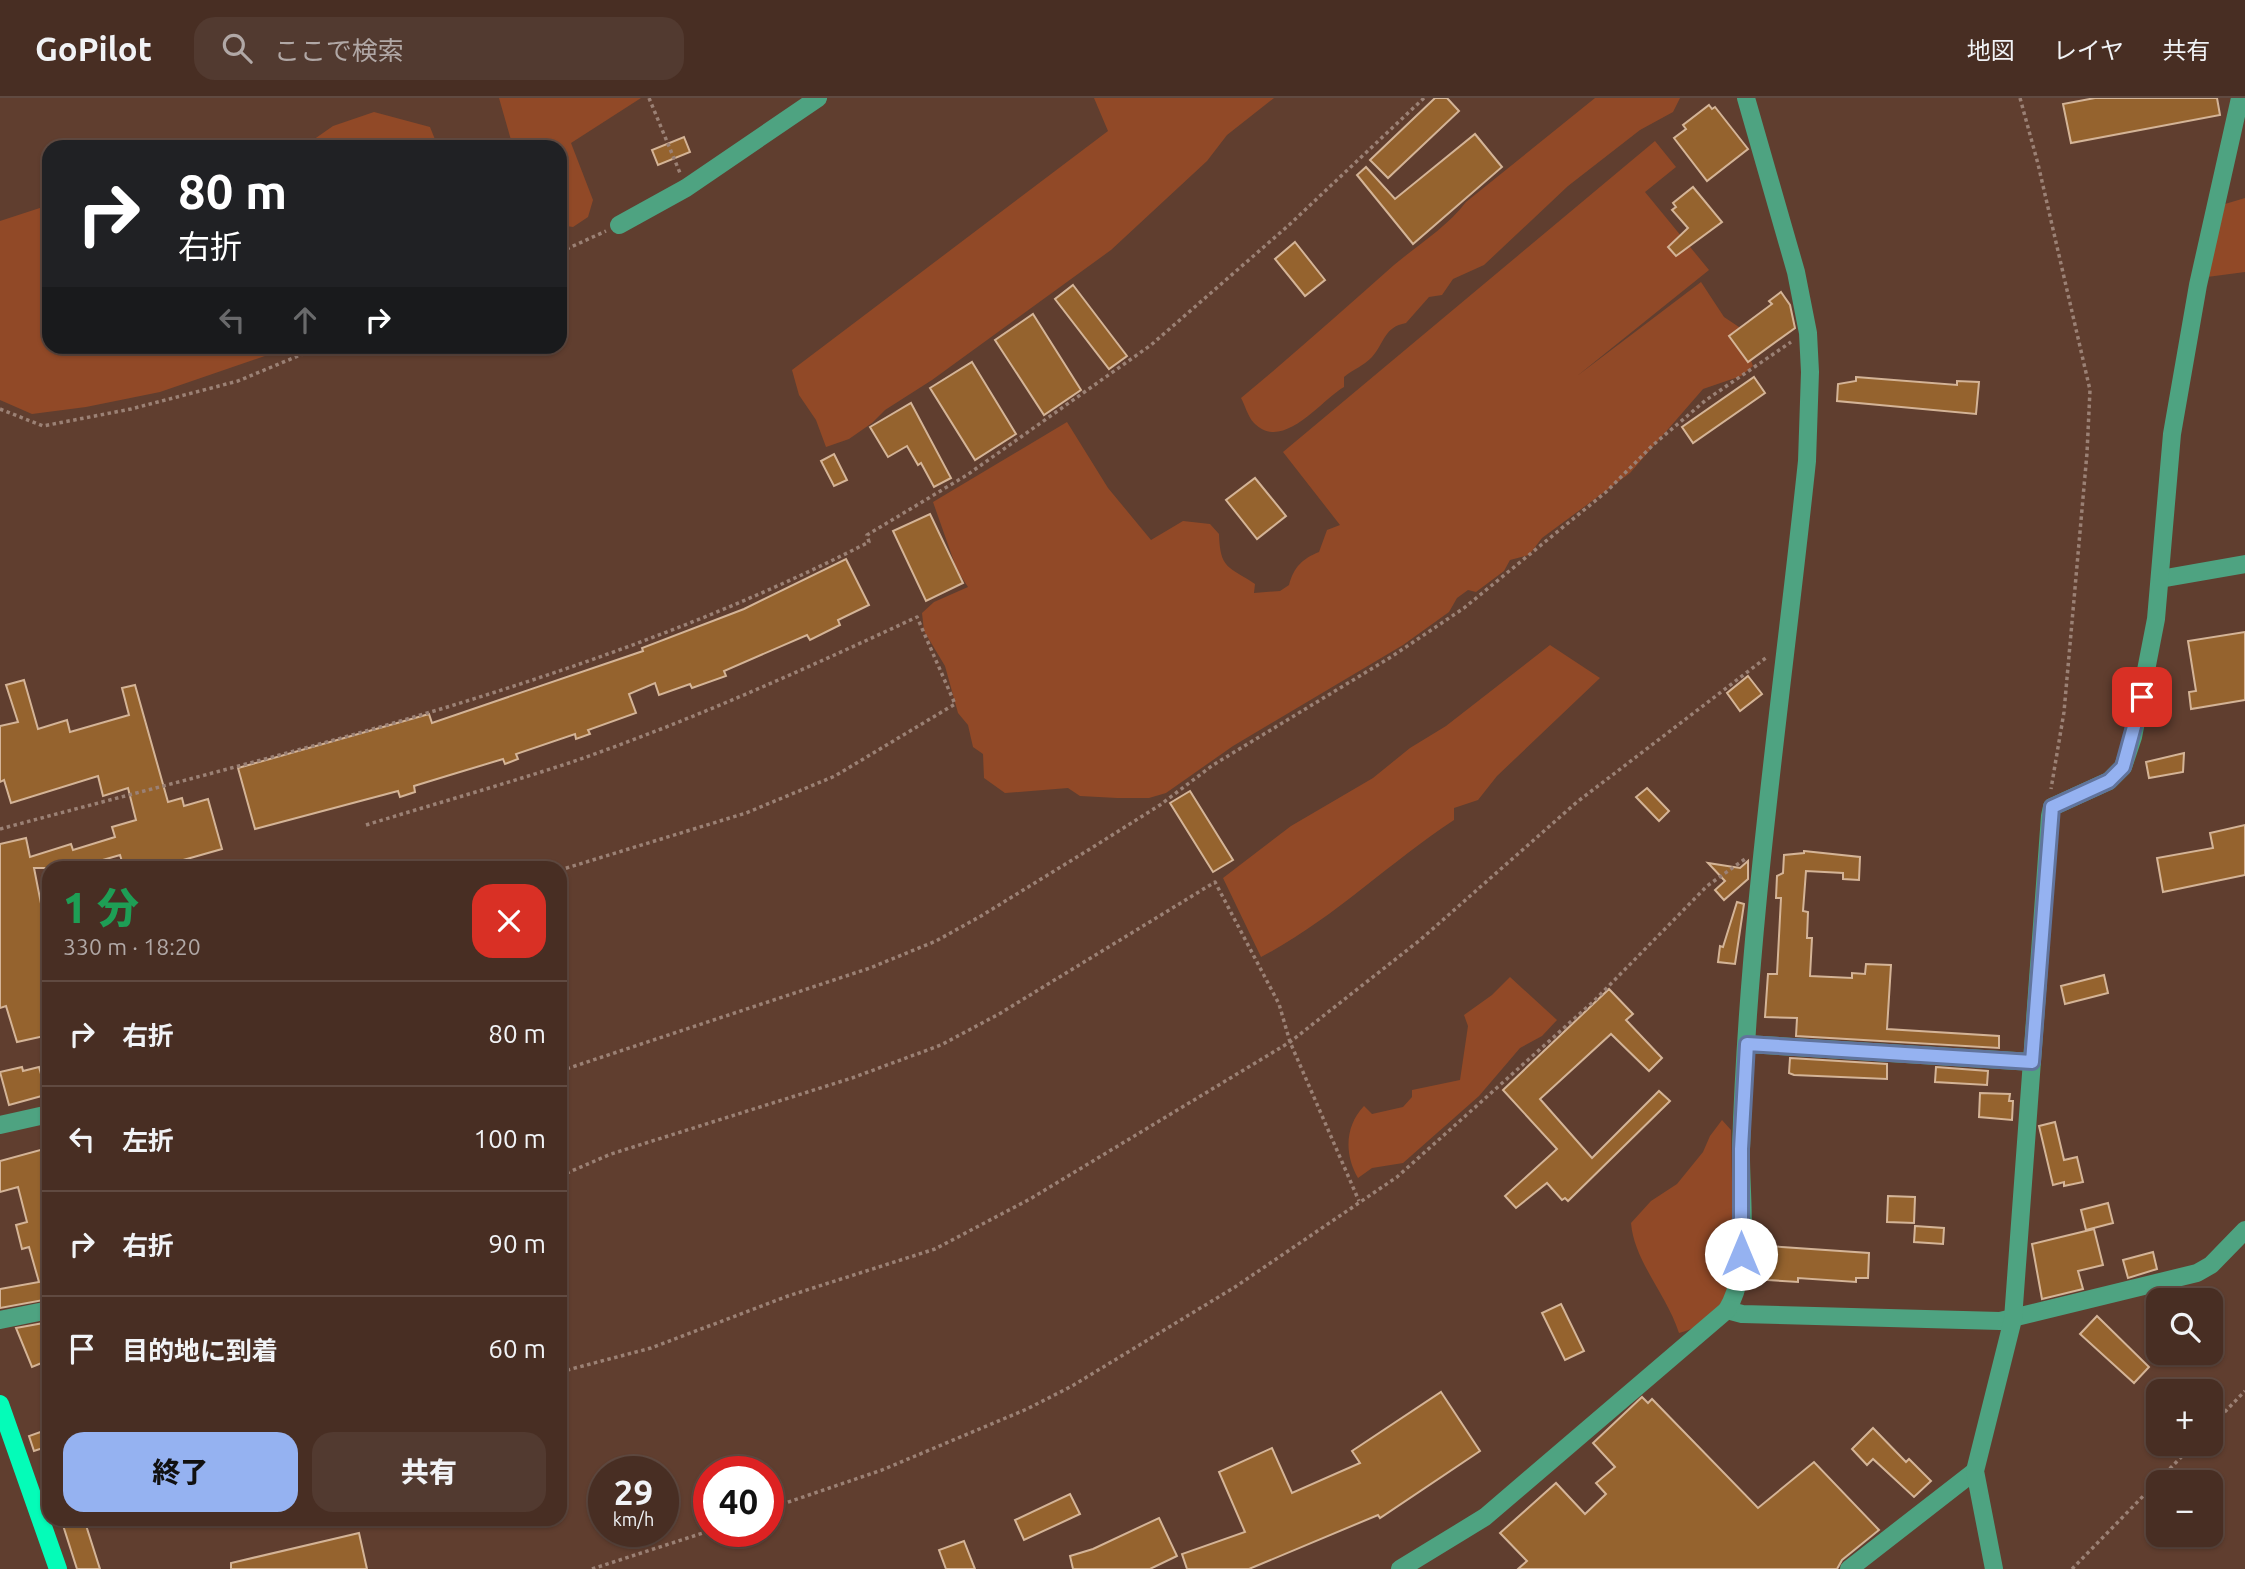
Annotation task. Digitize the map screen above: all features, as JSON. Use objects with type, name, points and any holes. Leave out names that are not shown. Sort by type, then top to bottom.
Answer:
[{"type":"main road","points":[[0,1404],[42,1523]]},
{"type":"main road","points":[[43,1526],[58,1569]]},
{"type":"street","points":[[619,225],[686,188],[818,98]]},
{"type":"street","points":[[1400,1569],[1485,1517],[1727,1310],[1741,1280],[1741,1149],[1747,1044],[1764,845],[1807,461],[1810,372],[1808,333],[1796,272],[1746,98]]},
{"type":"street","points":[[1994,1569],[1975,1471],[2013,1319],[2052,807],[2109,781],[2123,767],[2146,677],[2160,579],[2172,434],[2198,285],[2240,98]]},
{"type":"street","points":[[2160,579],[2245,564]]},
{"type":"street","points":[[1747,1044],[2032,1062]]},
{"type":"street","points":[[0,1125],[42,1116]]},
{"type":"street","points":[[1727,1310],[1742,1314],[2000,1321],[2013,1319],[2197,1273],[2211,1265],[2245,1230]]},
{"type":"street","points":[[0,1320],[42,1311]]},
{"type":"street","points":[[1849,1569],[1975,1471]]},
{"type":"path","points":[[649,98],[686,188]]},
{"type":"path","points":[[0,829],[323,743],[532,683],[747,602],[869,542],[867,535],[967,475],[1151,345],[1289,225],[1424,98]]},
{"type":"path","points":[[2020,98],[2038,164],[2090,390],[2064,712],[2050,796],[2052,807]]},
{"type":"path","points":[[567,249],[619,225]]},
{"type":"path","points":[[567,1069],[870,968],[936,941],[981,916],[1102,842],[1213,765],[1391,657],[1464,608],[1606,492],[1653,445],[1706,400],[1808,333]]},
{"type":"path","points":[[0,410],[43,426],[131,409],[238,381],[303,354]]},
{"type":"path","points":[[366,825],[569,763],[652,733],[765,686],[916,617],[955,704],[822,781],[746,813],[567,868]]},
{"type":"path","points":[[567,1370],[650,1348],[789,1296],[935,1249],[1030,1199],[1290,1042],[1420,940],[1577,802],[1788,642]]},
{"type":"path","points":[[784,1503],[959,1439],[1060,1392],[1235,1287],[1397,1177],[1594,1001],[1707,886],[1764,845]]},
{"type":"path","points":[[567,1173],[611,1154],[852,1078],[941,1045],[999,1014],[1215,883],[1279,1004],[1290,1042],[1359,1201]]},
{"type":"path","points":[[2223,1414],[2245,1391]]},
{"type":"path","points":[[2073,1569],[2182,1456]]},
{"type":"path","points":[[592,1569],[693,1536]]},
{"type":"shaded area","points":[[499,98],[641,98],[571,143],[593,200],[588,217],[573,227],[567,226],[567,140],[511,140]]},
{"type":"shaded area","points":[[1094,98],[1274,98],[1227,135],[1207,161],[1111,250],[932,380],[885,410],[849,439],[826,447],[816,420],[799,395],[792,370],[1108,131]]},
{"type":"shaded area","points":[[1595,98],[1680,98],[1673,112],[1640,130],[1568,186],[1484,265],[1453,279],[1442,295],[1429,297],[1406,323],[1389,332],[1369,360],[1344,377],[1344,387],[1302,421],[1277,432],[1265,431],[1254,423],[1241,398],[1394,265],[1441,228],[1466,202]]},
{"type":"shaded area","points":[[374,112],[430,127],[435,140],[313,140],[333,126]]},
{"type":"shaded area","points":[[1655,141],[1676,167],[1645,192],[1709,270],[1577,376],[1701,282],[1724,317],[1739,327],[1753,366],[1741,376],[1703,389],[1630,473],[1542,538],[1529,555],[1510,560],[1504,571],[1476,592],[1468,590],[1457,598],[1449,612],[1403,645],[1233,746],[1166,793],[1149,798],[1117,798],[1080,796],[1068,788],[1005,793],[984,778],[983,754],[973,747],[968,725],[958,713],[945,666],[924,631],[922,613],[934,602],[968,587],[957,570],[933,502],[1067,422],[1108,488],[1151,540],[1183,521],[1210,524],[1219,534],[1221,554],[1227,565],[1255,584],[1254,593],[1280,591],[1289,585],[1300,564],[1319,552],[1327,530],[1340,525],[1283,452]]},
{"type":"shaded area","points":[[2245,198],[2245,272],[2207,277],[2225,204]]},
{"type":"shaded area","points":[[42,207],[42,354],[271,354],[160,392],[86,407],[32,414],[0,400],[0,221]]},
{"type":"shaded area","points":[[1550,645],[1600,678],[1497,776],[1478,800],[1454,808],[1454,820],[1336,909],[1261,957],[1223,878],[1291,826],[1373,778],[1410,748],[1446,726]]},
{"type":"shaded area","points":[[1510,977],[1557,1020],[1542,1036],[1520,1048],[1479,1096],[1403,1163],[1372,1168],[1358,1178],[1350,1159],[1349,1140],[1353,1122],[1364,1106],[1372,1114],[1403,1107],[1412,1097],[1412,1090],[1460,1080],[1468,1026],[1464,1015],[1492,995]]},
{"type":"shaded area","points":[[1722,1120],[1731,1130],[1734,1283],[1704,1321],[1679,1333],[1638,1251],[1631,1223],[1651,1201],[1677,1184],[1703,1152],[1710,1136]]},
{"type":"building","points":[[1435,98],[1447,98],[1459,111],[1388,178],[1370,160]]},
{"type":"building","points":[[2095,98],[2217,98],[2220,115],[2071,143],[2063,104]]},
{"type":"building","points":[[1709,105],[1712,109],[1715,107],[1748,149],[1707,181],[1674,138],[1686,129],[1683,125]]},
{"type":"building","points":[[1475,134],[1502,167],[1413,244],[1357,175],[1366,167],[1395,199]]},
{"type":"building","points":[[684,137],[690,152],[658,165],[652,150]]},
{"type":"building","points":[[1693,187],[1722,222],[1676,256],[1668,247],[1688,228],[1672,210],[1676,207],[1673,203]]},
{"type":"building","points":[[1295,242],[1325,280],[1305,296],[1275,259]]},
{"type":"building","points":[[1073,285],[1127,356],[1109,369],[1055,299]]},
{"type":"building","points":[[1781,292],[1790,305],[1795,328],[1748,362],[1729,336],[1772,304],[1769,301]]},
{"type":"building","points":[[1033,314],[1081,390],[1044,415],[995,340]]},
{"type":"building","points":[[972,362],[1016,434],[975,460],[930,388]]},
{"type":"building","points":[[1754,377],[1765,393],[1693,443],[1682,427]]},
{"type":"building","points":[[1856,377],[1957,385],[1957,381],[1979,382],[1976,414],[1837,401],[1838,384],[1856,381]]},
{"type":"building","points":[[911,403],[951,478],[934,487],[921,463],[918,465],[907,446],[888,457],[870,427]]},
{"type":"building","points":[[834,454],[847,480],[834,486],[821,461]]},
{"type":"building","points":[[1255,478],[1286,516],[1257,539],[1226,500]]},
{"type":"building","points":[[930,514],[963,583],[926,601],[893,531]]},
{"type":"building","points":[[846,559],[869,605],[838,620],[840,625],[810,640],[807,635],[724,671],[726,676],[692,688],[690,684],[659,695],[655,683],[629,694],[636,713],[588,730],[590,734],[576,739],[575,734],[516,754],[518,759],[505,764],[503,759],[414,786],[415,792],[400,797],[398,791],[255,829],[238,768],[429,714],[432,723],[643,651],[642,648],[744,609]]},
{"type":"building","points":[[2245,632],[2245,700],[2191,709],[2189,692],[2196,691],[2188,641]]},
{"type":"building","points":[[1748,676],[1762,694],[1740,711],[1727,693]]},
{"type":"building","points":[[24,680],[38,729],[67,720],[70,732],[129,715],[122,688],[135,685],[168,802],[182,798],[184,806],[208,799],[222,849],[180,861],[122,861],[120,855],[99,861],[42,861],[42,868],[34,868],[42,909],[42,1037],[17,1042],[6,1006],[0,1008],[0,844],[26,838],[30,857],[71,844],[73,850],[115,837],[112,827],[136,820],[128,788],[103,796],[98,776],[11,803],[4,780],[0,782],[0,726],[18,722],[6,685]]},
{"type":"building","points":[[2184,753],[2183,772],[2149,778],[2146,762]]},
{"type":"building","points":[[1647,788],[1669,811],[1659,821],[1636,797]]},
{"type":"building","points":[[1190,791],[1233,860],[1213,872],[1170,803]]},
{"type":"building","points":[[2245,825],[2245,875],[2163,892],[2157,858],[2213,848],[2210,833]]},
{"type":"building","points":[[1804,851],[1860,857],[1859,880],[1843,879],[1843,873],[1806,871],[1803,911],[1808,912],[1807,938],[1812,938],[1810,976],[1852,978],[1852,973],[1865,974],[1866,964],[1891,965],[1887,1029],[1999,1036],[1999,1048],[1796,1036],[1797,1018],[1765,1017],[1768,974],[1777,974],[1781,898],[1776,898],[1777,876],[1783,873],[1784,855]]},
{"type":"building","points":[[1748,861],[1748,879],[1724,900],[1715,890],[1725,881],[1708,863],[1740,868]]},
{"type":"building","points":[[1737,902],[1744,904],[1735,964],[1718,962],[1720,946],[1723,947]]},
{"type":"building","points":[[2104,975],[2108,993],[2065,1004],[2061,986]]},
{"type":"building","points":[[1609,989],[1633,1014],[1626,1020],[1662,1058],[1649,1071],[1611,1034],[1540,1099],[1592,1158],[1659,1091],[1670,1101],[1568,1201],[1565,1198],[1562,1200],[1547,1183],[1516,1208],[1505,1196],[1557,1149],[1503,1090]]},
{"type":"building","points":[[1790,1058],[1887,1064],[1887,1079],[1794,1075],[1789,1073]]},
{"type":"building","points":[[22,1067],[23,1071],[39,1067],[42,1096],[9,1105],[0,1072]]},
{"type":"building","points":[[1936,1067],[1988,1071],[1987,1085],[1935,1082]]},
{"type":"building","points":[[1980,1093],[2010,1094],[2009,1101],[2013,1101],[2012,1120],[1979,1117]]},
{"type":"building","points":[[2055,1122],[2064,1160],[2077,1157],[2083,1182],[2053,1185],[2039,1126]]},
{"type":"building","points":[[42,1150],[42,1300],[0,1308],[0,1289],[39,1282],[29,1247],[22,1249],[16,1225],[27,1222],[18,1187],[0,1192],[0,1161]]},
{"type":"building","points":[[1888,1196],[1915,1197],[1914,1223],[1887,1222]]},
{"type":"building","points":[[2108,1203],[2113,1223],[2086,1230],[2081,1210]]},
{"type":"building","points":[[1915,1226],[1944,1228],[1943,1244],[1914,1242]]},
{"type":"building","points":[[2094,1229],[2103,1265],[2078,1271],[2083,1289],[2042,1299],[2032,1244]]},
{"type":"building","points":[[1754,1245],[1869,1253],[1868,1278],[1856,1278],[1856,1282],[1798,1278],[1798,1282],[1768,1280],[1768,1273],[1755,1272]]},
{"type":"building","points":[[2153,1252],[2157,1269],[2128,1278],[2123,1260]]},
{"type":"building","points":[[1561,1304],[1584,1351],[1565,1360],[1542,1313]]},
{"type":"building","points":[[2097,1316],[2149,1367],[2134,1383],[2080,1334]]},
{"type":"building","points":[[42,1323],[42,1363],[32,1367],[16,1328]]},
{"type":"building","points":[[1441,1392],[1480,1451],[1380,1518],[1378,1515],[1249,1569],[1187,1569],[1182,1554],[1245,1532],[1219,1472],[1272,1448],[1292,1493],[1360,1463],[1352,1451]]},
{"type":"building","points":[[1642,1397],[1648,1403],[1652,1399],[1758,1508],[1814,1462],[1879,1530],[1842,1560],[1837,1569],[1518,1569],[1527,1561],[1500,1533],[1556,1483],[1585,1514],[1606,1494],[1596,1483],[1615,1467],[1593,1443]]},
{"type":"building","points":[[1873,1428],[1906,1462],[1909,1459],[1931,1481],[1914,1497],[1873,1459],[1867,1465],[1852,1449]]},
{"type":"building","points":[[42,1431],[42,1448],[34,1451],[29,1436]]},
{"type":"building","points":[[1070,1494],[1080,1514],[1024,1540],[1015,1520]]},
{"type":"building","points":[[1159,1518],[1177,1556],[1150,1569],[1073,1569],[1070,1556],[1093,1549]]},
{"type":"building","points":[[63,1526],[86,1526],[100,1569],[77,1569]]},
{"type":"building","points":[[359,1533],[367,1569],[231,1569],[231,1563]]},
{"type":"building","points":[[964,1541],[975,1569],[946,1569],[939,1550]]},
{"type":"route","points":[[1741,1254],[1741,1149],[1747,1044],[2032,1062],[2052,807],[2109,781],[2123,767],[2142,697]]}]
